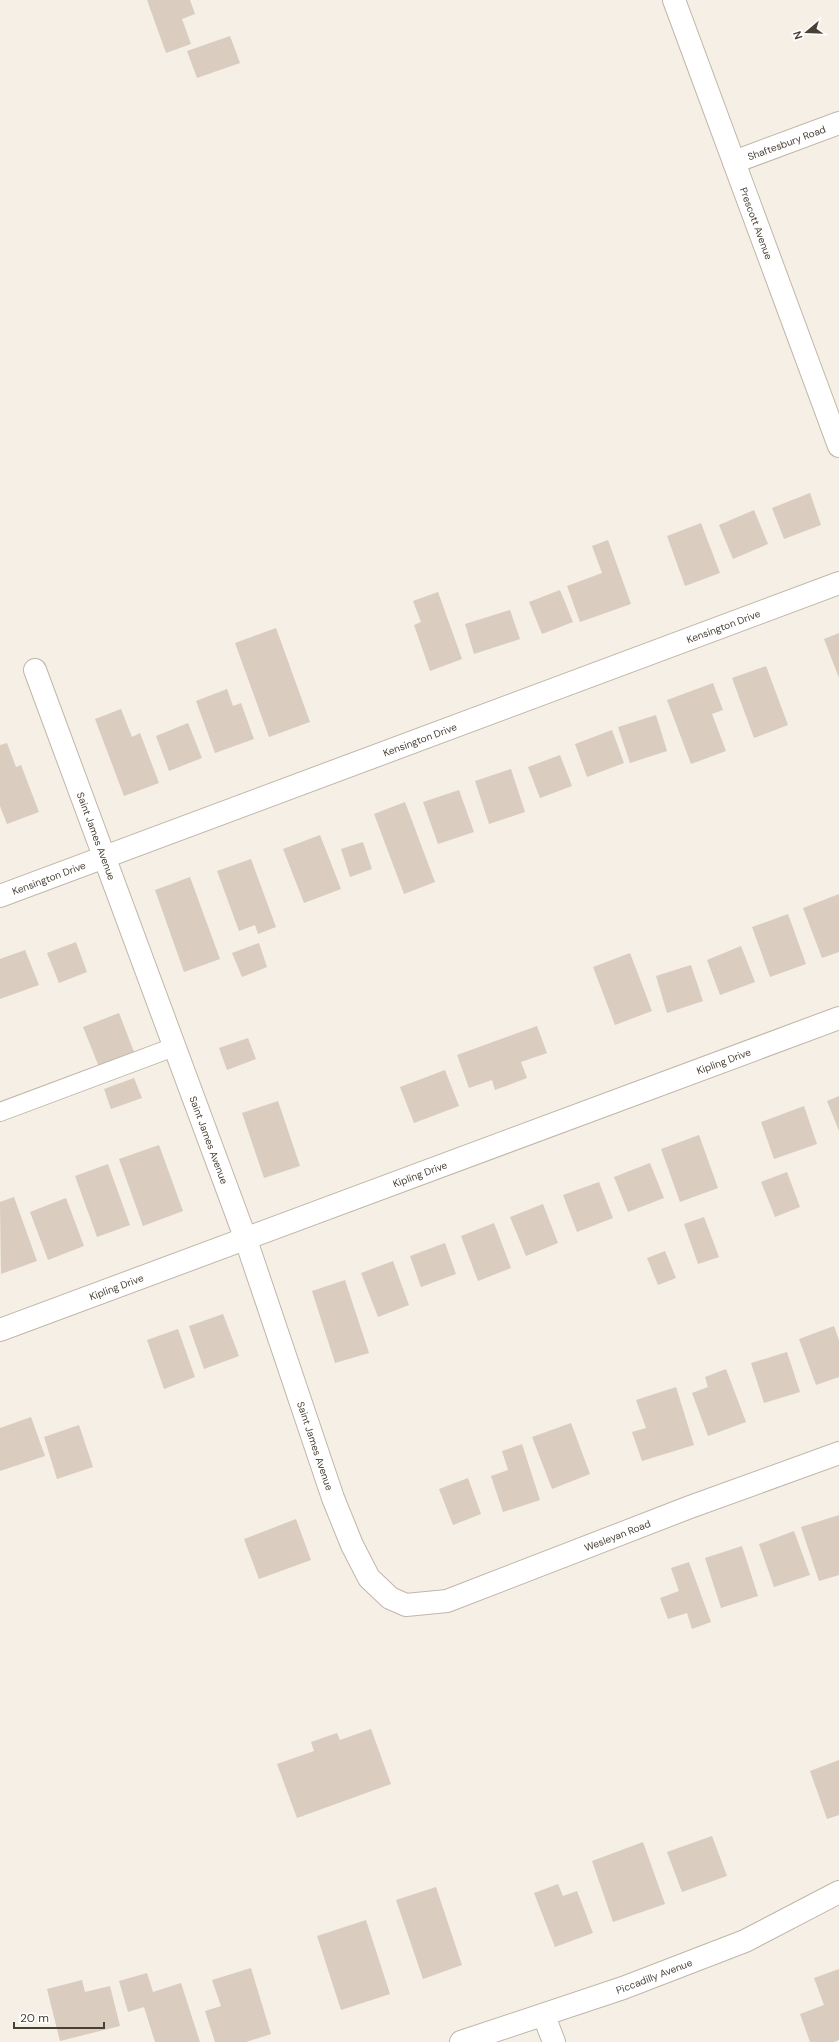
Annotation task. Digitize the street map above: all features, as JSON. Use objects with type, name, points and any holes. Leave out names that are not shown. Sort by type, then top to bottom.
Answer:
[{"type":"street","name":"Prescott Avenue","points":[[674,0],[839,446]]},
{"type":"street","name":"Shaftesbury Road","points":[[734,162],[839,123]]},
{"type":"street","name":"Kensington Drive","points":[[0,896],[839,583]]},
{"type":"street","name":"Saint James Avenue","points":[[35,670],[103,858],[245,1237],[333,1498],[352,1545],[369,1578],[394,1600]]},
{"type":"street","name":"Kipling Drive","points":[[0,1330],[245,1237],[839,1018]]},
{"type":"street","name":"Wesleyan Road","points":[[394,1600],[406,1605],[447,1601],[690,1507],[839,1453]]},
{"type":"street","name":"Piccadilly Avenue","points":[[461,2042],[544,2016],[623,1988],[745,1941],[839,1892]]},
{"type":"street","points":[[544,2016],[554,2042]]},
{"type":"lane","points":[[0,1112],[174,1046]]},
{"type":"building","points":[[147,0],[190,0],[195,14],[182,19],[191,44],[166,53]]},
{"type":"building","points":[[230,36],[240,63],[197,78],[187,51]]},
{"type":"building","points":[[810,493],[821,525],[784,539],[772,508]]},
{"type":"building","points":[[754,510],[768,544],[733,559],[719,525]]},
{"type":"building","points":[[701,523],[720,573],[685,586],[667,536]]},
{"type":"building","points":[[608,540],[631,604],[580,622],[567,586],[602,573],[592,546]]},
{"type":"building","points":[[560,590],[573,622],[542,634],[529,602]]},
{"type":"building","points":[[438,592],[462,659],[430,671],[414,625],[421,622],[413,601]]},
{"type":"building","points":[[510,610],[520,639],[474,654],[465,624]]},
{"type":"building","points":[[276,628],[310,722],[269,737],[235,643]]},
{"type":"building","points":[[839,633],[839,678],[824,639]]},
{"type":"building","points":[[766,666],[788,725],[754,738],[732,678]]},
{"type":"building","points":[[713,683],[723,710],[712,714],[726,751],[691,764],[667,700]]},
{"type":"building","points":[[227,689],[233,706],[241,703],[254,739],[215,753],[196,701]]},
{"type":"building","points":[[121,709],[132,737],[140,733],[159,783],[124,796],[95,719]]},
{"type":"building","points":[[656,715],[667,751],[630,763],[618,727]]},
{"type":"building","points":[[188,723],[202,758],[169,771],[156,736]]},
{"type":"building","points":[[612,730],[624,763],[587,777],[575,744]]},
{"type":"building","points":[[7,743],[16,767],[21,765],[39,812],[7,824],[0,806],[0,745]]},
{"type":"building","points":[[560,755],[572,786],[540,798],[528,767]]},
{"type":"building","points":[[511,769],[525,812],[489,824],[475,781]]},
{"type":"building","points":[[459,790],[474,832],[438,844],[423,802]]},
{"type":"building","points":[[405,802],[435,882],[404,894],[374,814]]},
{"type":"building","points":[[320,835],[341,889],[304,903],[283,849]]},
{"type":"building","points":[[363,842],[372,869],[350,877],[341,849]]},
{"type":"building","points":[[251,859],[276,927],[258,934],[255,925],[239,931],[217,871]]},
{"type":"building","points":[[190,877],[220,959],[184,972],[155,890]]},
{"type":"building","points":[[839,894],[839,952],[822,958],[803,908]]},
{"type":"building","points":[[788,914],[806,964],[770,977],[752,927]]},
{"type":"building","points":[[76,942],[87,972],[59,983],[47,953]]},
{"type":"building","points":[[259,943],[267,967],[242,977],[232,953]]},
{"type":"building","points":[[741,946],[755,982],[720,995],[707,960]]},
{"type":"building","points":[[25,950],[39,985],[0,999],[0,959]]},
{"type":"building","points":[[630,953],[652,1011],[615,1025],[593,967]]},
{"type":"building","points":[[691,965],[703,1001],[667,1013],[656,976]]},
{"type":"building","points":[[119,1013],[134,1052],[99,1067],[83,1027]]},
{"type":"building","points":[[537,1026],[547,1053],[521,1062],[527,1078],[495,1090],[492,1080],[469,1088],[457,1055]]},
{"type":"building","points":[[248,1038],[256,1059],[227,1070],[219,1048]]},
{"type":"building","points":[[445,1070],[459,1106],[414,1123],[400,1087]]},
{"type":"building","points":[[134,1078],[142,1098],[111,1109],[104,1089]]},
{"type":"building","points":[[839,1096],[839,1131],[827,1101]]},
{"type":"building","points":[[278,1101],[300,1166],[264,1178],[242,1113]]},
{"type":"building","points":[[804,1106],[817,1144],[774,1159],[761,1122]]},
{"type":"building","points":[[699,1135],[718,1188],[680,1202],[661,1149]]},
{"type":"building","points":[[159,1145],[183,1211],[143,1226],[119,1159]]},
{"type":"building","points":[[650,1163],[664,1198],[628,1212],[614,1177]]},
{"type":"building","points":[[108,1164],[130,1225],[97,1237],[75,1176]]},
{"type":"building","points":[[787,1172],[800,1207],[775,1217],[761,1182]]},
{"type":"building","points":[[599,1182],[613,1218],[577,1232],[563,1195]]},
{"type":"building","points":[[14,1197],[37,1261],[1,1274],[0,1202]]},
{"type":"building","points":[[66,1198],[84,1246],[48,1260],[30,1212]]},
{"type":"building","points":[[543,1204],[558,1243],[526,1256],[510,1217]]},
{"type":"building","points":[[704,1217],[719,1257],[698,1264],[684,1224]]},
{"type":"building","points":[[494,1223],[511,1268],[478,1281],[461,1236]]},
{"type":"building","points":[[445,1243],[456,1274],[421,1287],[410,1256]]},
{"type":"building","points":[[665,1251],[676,1278],[658,1285],[647,1258]]},
{"type":"building","points":[[393,1261],[409,1305],[378,1317],[361,1273]]},
{"type":"building","points":[[345,1280],[369,1353],[335,1363],[312,1291]]},
{"type":"building","points":[[223,1314],[239,1356],[204,1369],[189,1326]]},
{"type":"building","points":[[834,1326],[839,1340],[839,1377],[816,1385],[799,1339]]},
{"type":"building","points":[[178,1329],[195,1377],[164,1389],[147,1340]]},
{"type":"building","points":[[787,1352],[800,1392],[764,1403],[751,1363]]},
{"type":"building","points":[[726,1369],[746,1422],[708,1436],[692,1393],[708,1387],[705,1377]]},
{"type":"building","points":[[676,1387],[694,1445],[642,1461],[632,1432],[646,1428],[636,1400]]},
{"type":"building","points":[[31,1417],[45,1456],[0,1471],[0,1428]]},
{"type":"building","points":[[571,1423],[590,1474],[552,1489],[532,1437]]},
{"type":"building","points":[[79,1425],[93,1467],[57,1479],[44,1437]]},
{"type":"building","points":[[522,1444],[540,1500],[503,1512],[491,1476],[508,1470],[502,1451]]},
{"type":"building","points":[[468,1478],[481,1514],[453,1525],[439,1489]]},
{"type":"building","points":[[839,1515],[839,1575],[819,1581],[801,1527]]},
{"type":"building","points":[[296,1519],[311,1560],[259,1579],[244,1539]]},
{"type":"building","points":[[794,1531],[810,1575],[774,1587],[759,1544]]},
{"type":"building","points":[[742,1546],[758,1596],[721,1608],[705,1558]]},
{"type":"building","points":[[689,1562],[711,1622],[692,1629],[687,1613],[668,1619],[660,1598],[679,1591],[671,1568]]},
{"type":"building","points":[[371,1729],[391,1784],[297,1818],[277,1764],[314,1751],[311,1742],[337,1733],[340,1740]]},
{"type":"building","points":[[839,1760],[839,1815],[827,1819],[810,1771]]},
{"type":"building","points":[[712,1836],[727,1876],[682,1892],[667,1852]]},
{"type":"building","points":[[643,1842],[665,1904],[613,1922],[592,1861]]},
{"type":"building","points":[[558,1884],[563,1896],[577,1891],[593,1933],[555,1947],[534,1893]]},
{"type":"building","points":[[436,1887],[462,1965],[423,1979],[396,1900]]},
{"type":"building","points":[[366,1920],[390,1994],[341,2010],[317,1936]]},
{"type":"building","points":[[251,1968],[271,2034],[246,2042],[215,2042],[205,2011],[221,2006],[212,1980]]},
{"type":"building","points":[[839,1969],[839,2040],[834,2042],[810,2042],[800,2014],[824,2005],[814,1978]]},
{"type":"building","points":[[147,1973],[153,1992],[181,1983],[200,2042],[155,2042],[144,2007],[128,2012],[119,1981]]},
{"type":"building","points":[[82,1980],[85,1992],[110,1986],[120,2026],[60,2041],[47,1989]]}]
